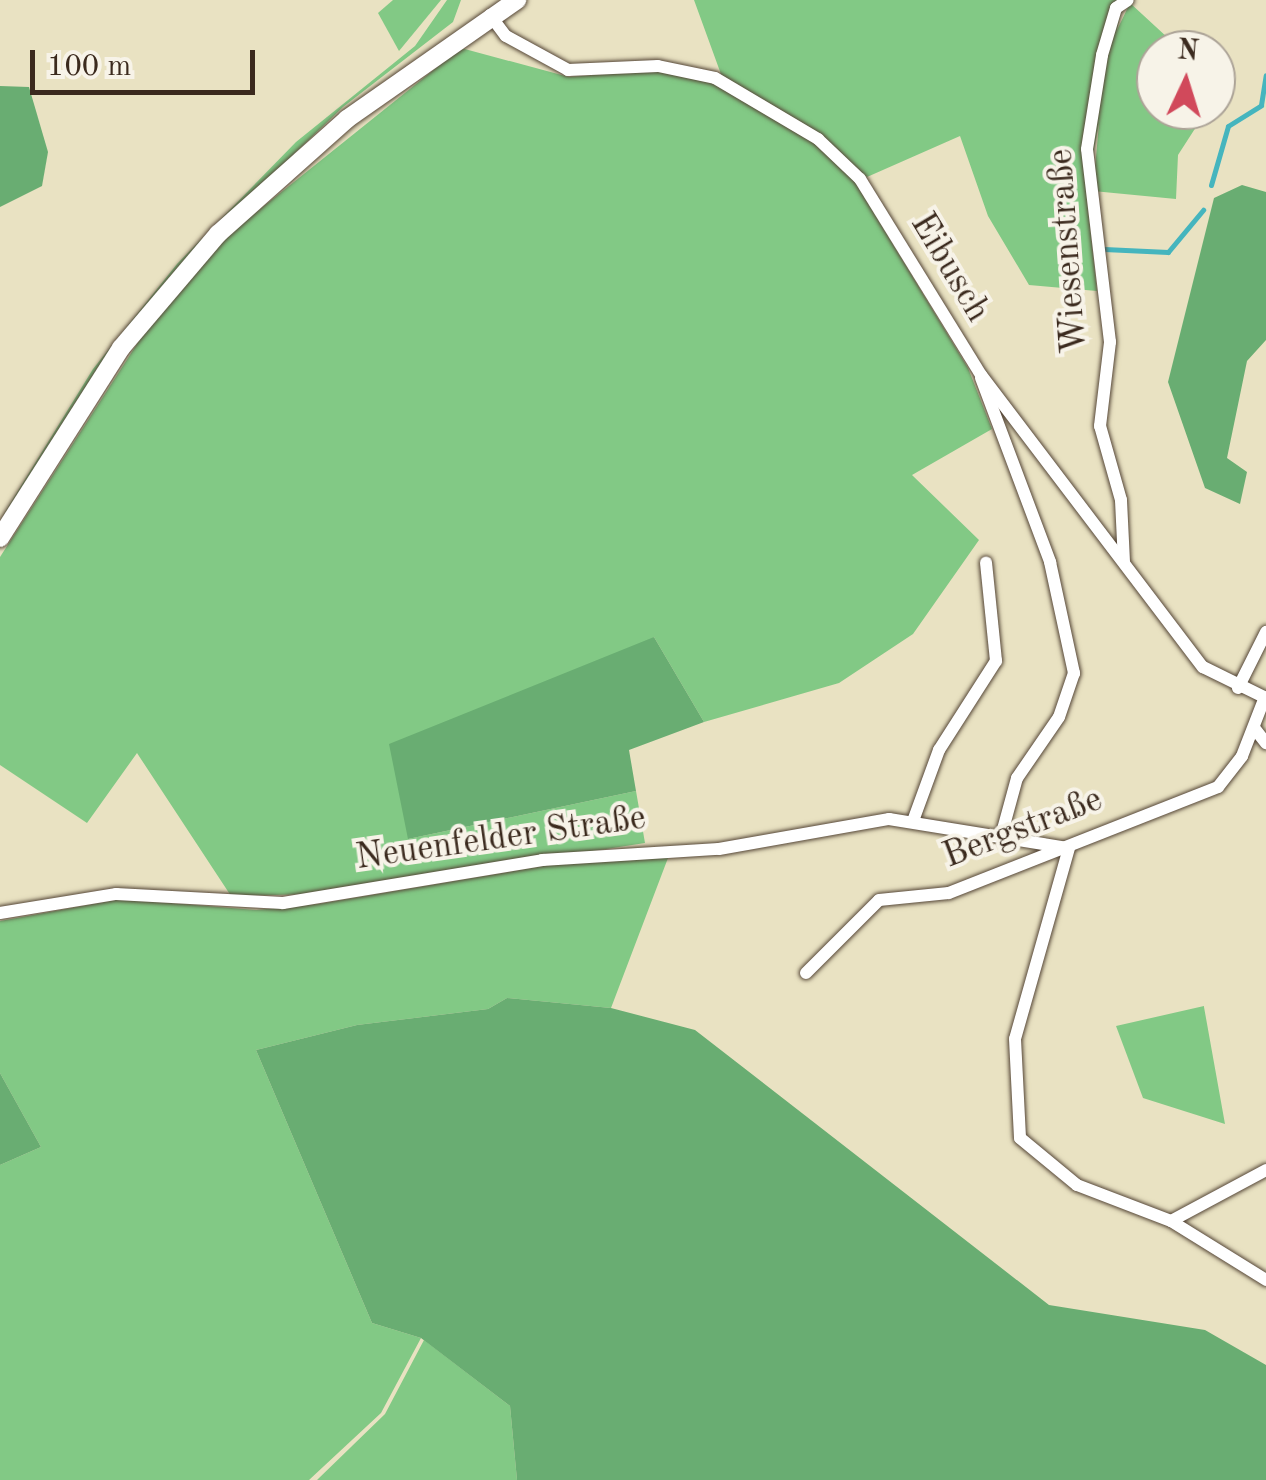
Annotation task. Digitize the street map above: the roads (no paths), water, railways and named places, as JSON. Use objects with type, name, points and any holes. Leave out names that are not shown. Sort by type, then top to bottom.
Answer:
[{"type":"main road","points":[[0,538],[121,348],[218,234],[347,119],[487,8],[516,0]]},
{"type":"street","name":"Wiesenstraße","points":[[1124,563],[1121,500],[1100,426],[1110,342],[1088,149],[1102,55],[1116,8],[1128,0]]},
{"type":"street","name":"Eibusch","points":[[487,8],[506,36],[568,70],[658,66],[715,78],[818,138],[860,179],[981,376],[1204,667],[1238,688],[1265,698]]},
{"type":"street","points":[[981,376],[1050,562],[1074,672],[1058,717],[1018,778],[1002,833]]},
{"type":"street","points":[[913,822],[938,750],[996,661],[986,564]]},
{"type":"street","points":[[1238,688],[1266,632]]},
{"type":"street","name":"Bergstraße","points":[[806,974],[863,907],[949,892],[1218,787],[1255,728],[1265,698]]},
{"type":"street","points":[[1255,728],[1266,743]]},
{"type":"street","name":"Neuenfelder Straße","points":[[0,914],[116,894],[283,903],[602,852],[719,848],[845,822],[913,822],[1002,833],[1069,848]]},
{"type":"street","points":[[1069,848],[1012,1056],[1020,1138],[1076,1185],[1170,1221],[1266,1280]]},
{"type":"street","points":[[1170,1221],[1266,1170]]},
{"type":"waterway","points":[[1211,185],[1228,126],[1261,105],[1266,75]]},
{"type":"waterway","points":[[1104,249],[1168,252],[1203,210]]}]
